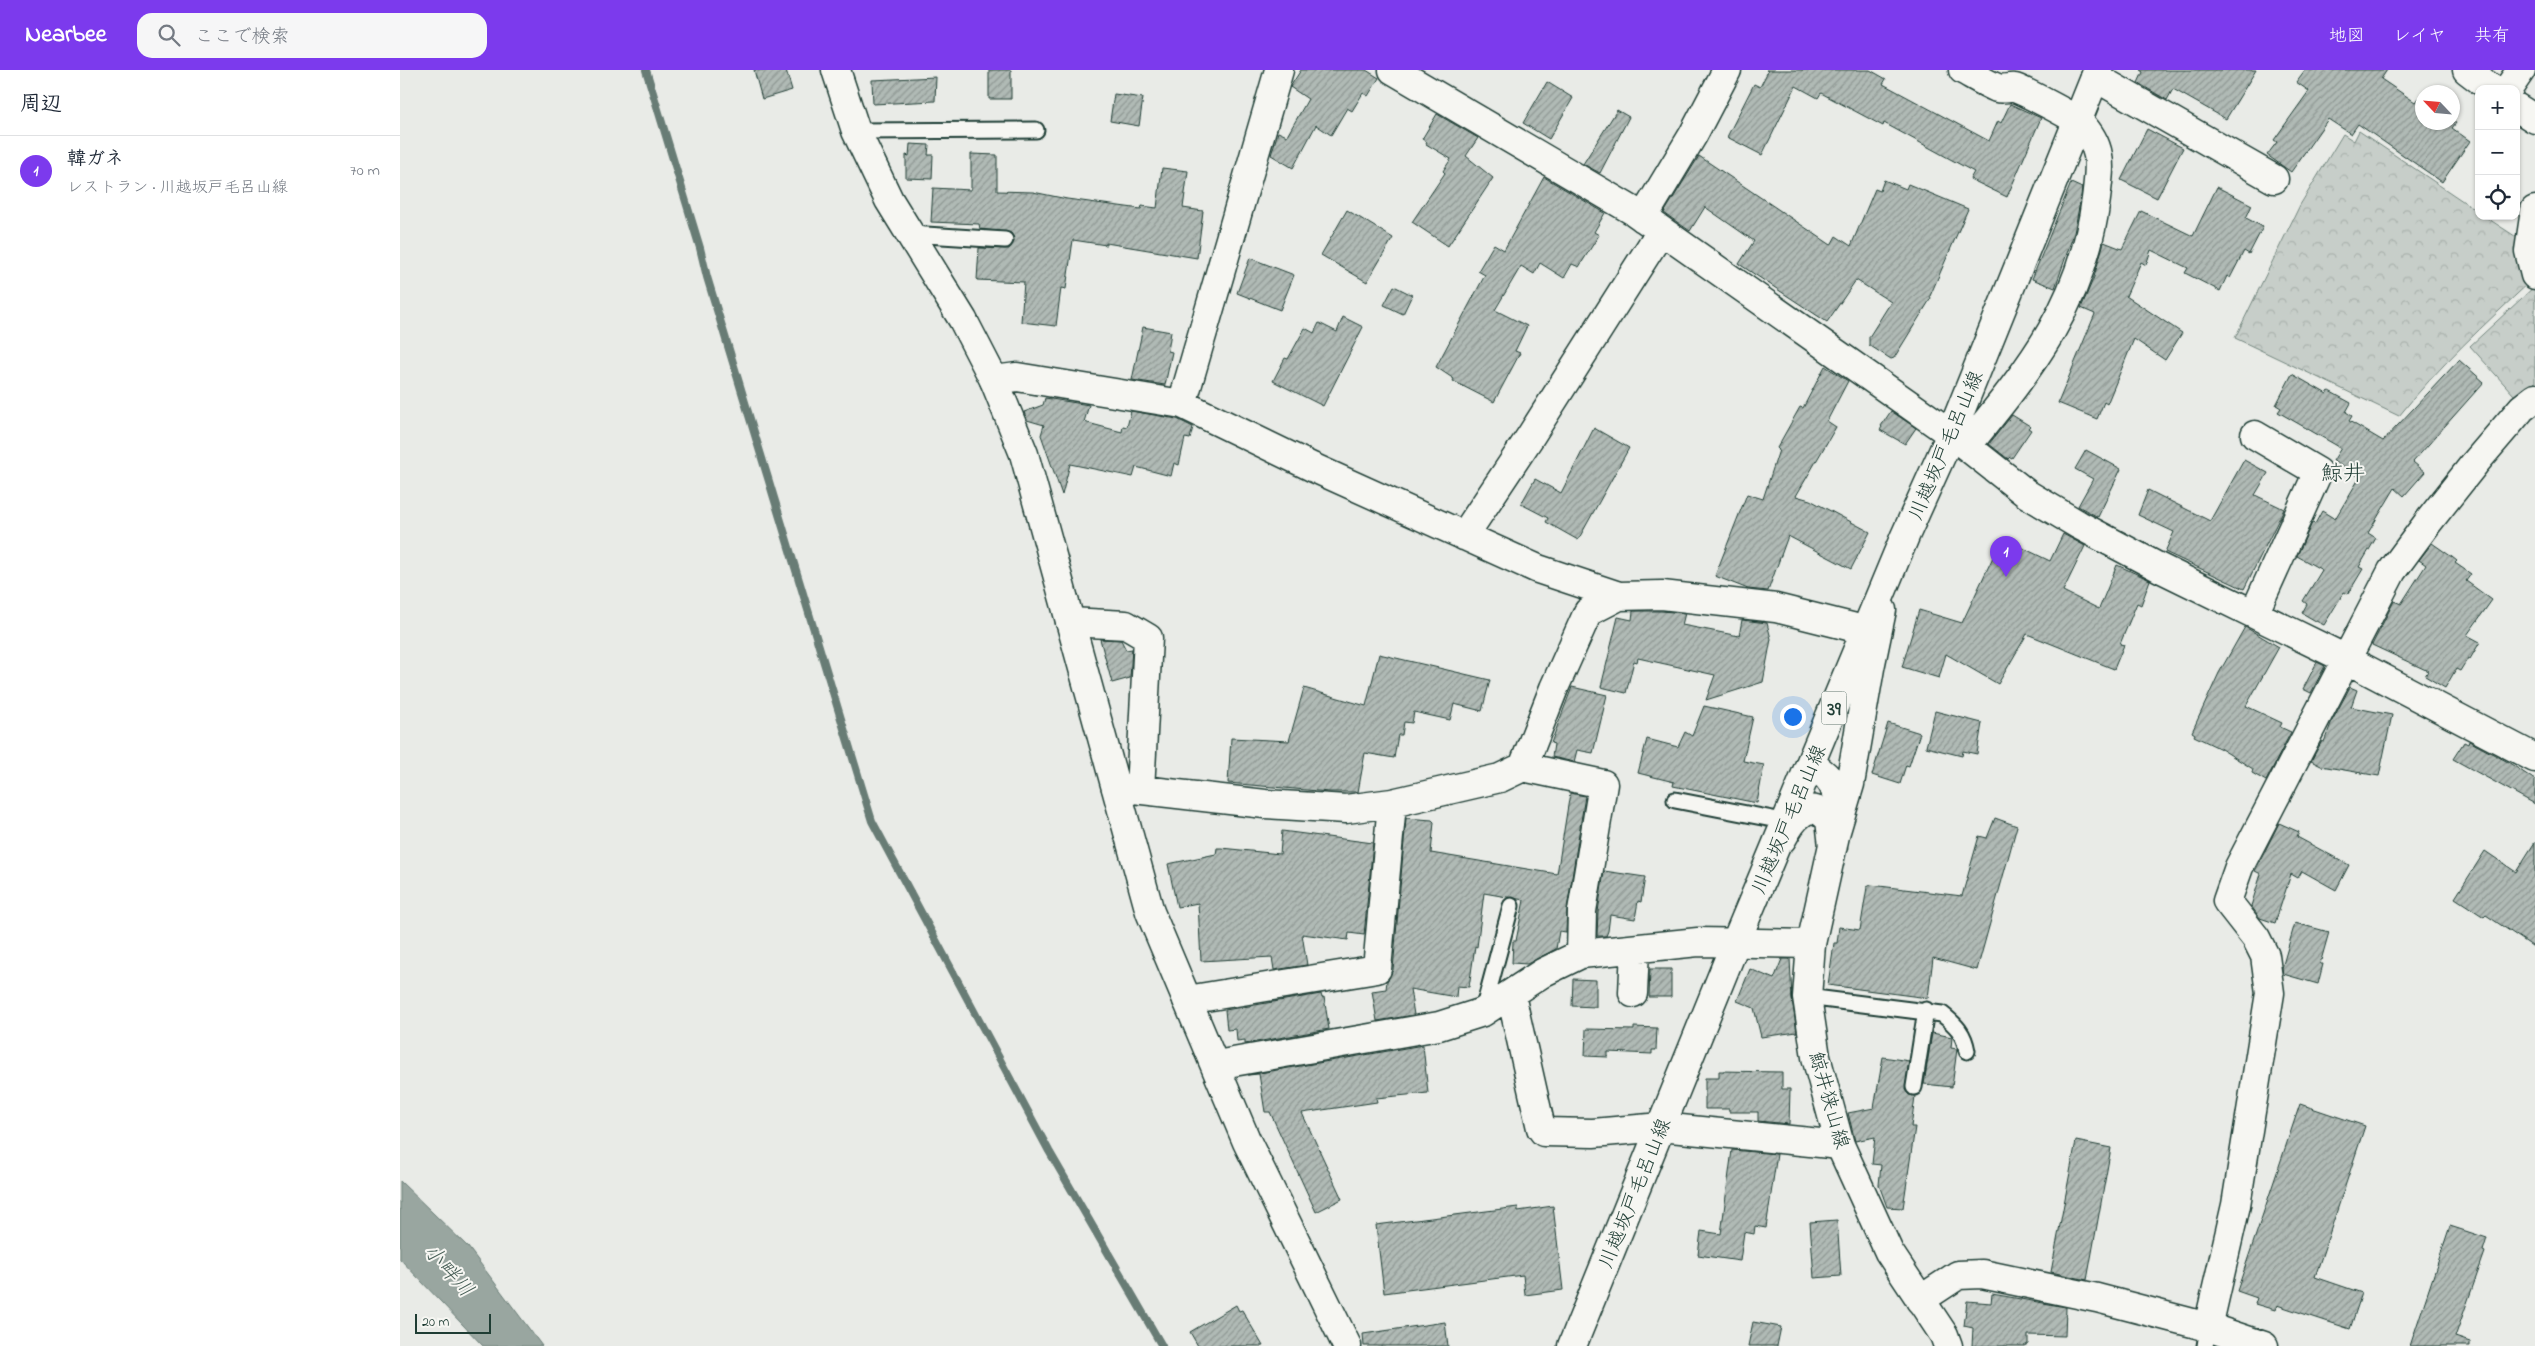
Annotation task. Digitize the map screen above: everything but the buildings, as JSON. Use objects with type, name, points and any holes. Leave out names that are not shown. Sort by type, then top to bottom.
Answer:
[{"type":"street","points":[[836,70],[856,131],[889,200],[963,320],[994,380],[1024,454],[1070,622],[1128,789],[1150,912],[1248,1142],[1347,1346]]},
{"type":"street","points":[[1182,404],[1279,70]]},
{"type":"street","points":[[1393,70],[1652,224],[1959,440],[2027,494],[2079,525],[2254,614],[2346,658],[2535,758]]},
{"type":"street","points":[[1464,536],[1530,437],[1652,224],[1693,135],[1727,70]]},
{"type":"street","points":[[1959,440],[2013,389],[2053,330],[2078,278],[2092,229],[2100,162],[2094,140],[2077,121],[2015,88],[1999,89],[1963,70]]},
{"type":"street","points":[[2467,70],[2487,85]]},
{"type":"street","points":[[2511,85],[2521,70]]},
{"type":"street","points":[[2096,74],[2274,179]]},
{"type":"street","name":"川越坂戸毛呂山線","points":[[1572,1346],[1735,944],[1788,822],[1906,536],[1959,440],[2096,74]]},
{"type":"street","points":[[2520,110],[2535,119]]},
{"type":"street","points":[[2535,210],[2529,251],[2535,275]]},
{"type":"street","points":[[994,380],[1016,377],[1182,404],[1312,467],[1538,569],[1619,596],[1662,596],[1776,608],[1852,627],[1866,633]]},
{"type":"street","points":[[2207,1337],[2236,1204],[2270,994],[2265,956],[2256,938],[2227,901],[2238,867],[2392,571],[2423,528],[2522,408],[2535,398]]},
{"type":"street","points":[[2254,614],[2318,472],[2255,435]]},
{"type":"street","points":[[1835,838],[1850,784],[1876,637],[1906,536]]},
{"type":"street","points":[[1523,767],[1554,688],[1588,612],[1619,596]]},
{"type":"street","points":[[1070,622],[1126,625],[1148,638],[1128,789]]},
{"type":"street","points":[[1835,838],[1838,815],[1834,789],[1828,778],[1814,766],[1813,758],[1839,766],[1849,778],[1850,784]]},
{"type":"street","points":[[1128,789],[1265,804],[1346,809],[1392,803],[1500,778],[1523,767],[1603,784],[1582,911],[1581,954]]},
{"type":"street","points":[[1187,1000],[1377,969],[1392,803]]},
{"type":"street","points":[[1772,858],[1789,826],[1805,810],[1818,811],[1830,820],[1835,838]]},
{"type":"street","name":"鯨井狭山線","points":[[1835,838],[1811,944],[1807,997],[1816,1057],[1840,1145],[1890,1252],[1944,1335],[1948,1346]]},
{"type":"street","points":[[1216,1065],[1439,1026],[1482,1012],[1544,972],[1581,954],[1698,942],[1811,944]]},
{"type":"street","points":[[1633,993],[1635,948]]},
{"type":"street","points":[[1511,995],[1541,1128],[1544,1132],[1593,1134],[1661,1127],[1840,1145]]},
{"type":"street","points":[[1920,1300],[1958,1275],[1982,1274],[2097,1298],[2207,1337],[2264,1346]]},
{"type":"lane","points":[[856,131],[1036,130]]},
{"type":"lane","points":[[910,234],[1006,240]]},
{"type":"lane","points":[[1675,800],[1788,822]]},
{"type":"lane","points":[[1482,1012],[1511,906]]},
{"type":"lane","points":[[1807,997],[1926,1010],[1942,1014],[1958,1026],[1965,1039],[1967,1052]]},
{"type":"lane","points":[[1914,1087],[1926,1010]]},
{"type":"green space","points":[[2359,131],[2475,209],[2475,220],[2490,220],[2521,240],[2531,281],[2446,363],[2399,416],[2235,338],[2300,205],[2343,134],[2354,141]]},
{"type":"green space","points":[[2535,286],[2535,389],[2522,404],[2470,346]]},
{"type":"water","name":"小畔川","points":[[400,1181],[468,1247],[542,1346],[483,1346],[400,1259]]},
{"type":"waterway","points":[[646,70],[872,821],[1049,1151],[1162,1346]]},
{"type":"place","name":"韓ガネ","points":[[2006,577]]},
{"type":"district","name":"鯨井","points":[[2343,472]]}]
